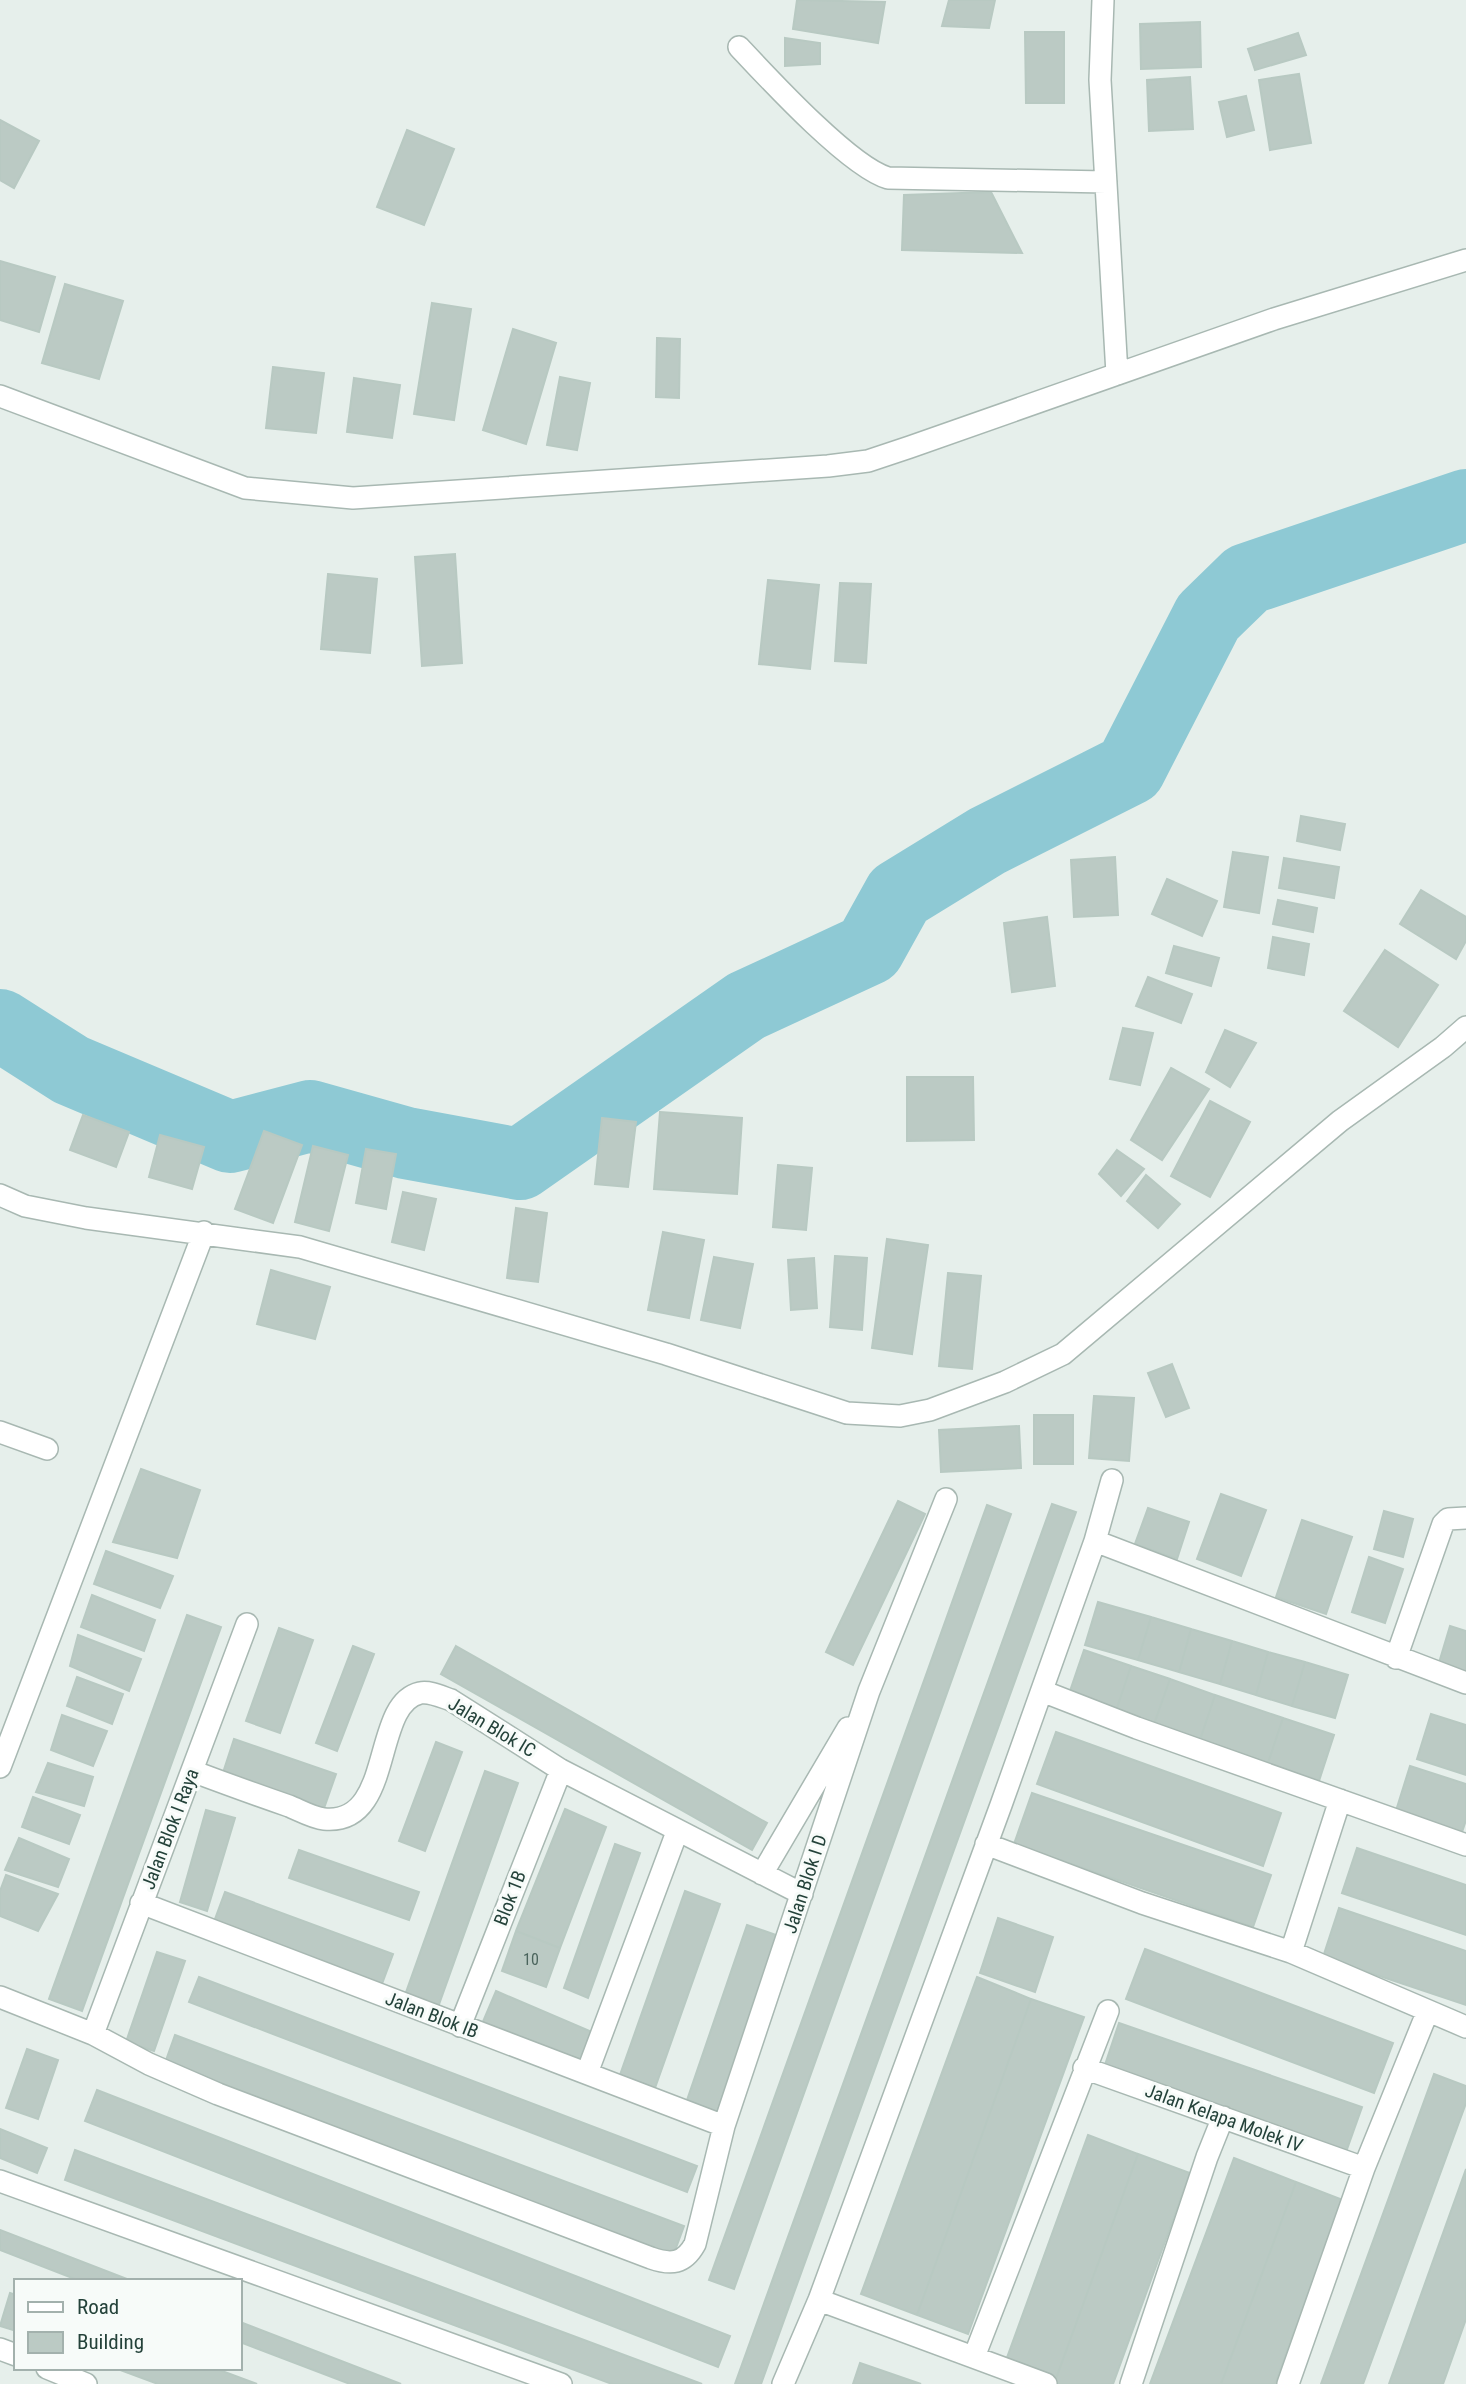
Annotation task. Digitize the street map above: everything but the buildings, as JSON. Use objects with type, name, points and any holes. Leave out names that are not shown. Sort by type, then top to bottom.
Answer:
[{"type":"street","points":[[1103,0],[1100,79],[1117,374]]},
{"type":"street","points":[[739,47],[841,147],[875,174],[888,178],[1106,182]]},
{"type":"street","points":[[0,396],[50,418],[245,488],[353,498],[828,466],[867,461],[1274,319],[1466,260]]},
{"type":"street","points":[[0,1195],[25,1206],[149,1229],[204,1232],[300,1247],[690,1362],[847,1413],[900,1416],[930,1410],[968,1396],[1063,1354],[1340,1122],[1443,1047],[1466,1027]]},
{"type":"street","points":[[0,1767],[204,1232]]},
{"type":"street","points":[[0,1432],[47,1449]]},
{"type":"street","points":[[783,2384],[819,2300],[1042,1691],[1095,1541],[1112,1480]]},
{"type":"street","name":"Jalan Blok I D","points":[[93,2034],[149,2064],[218,2094],[670,2264],[689,2255],[695,2244],[724,2126],[869,1691],[946,1499]]},
{"type":"street","points":[[1395,1658],[1443,1524],[1448,1519],[1466,1518]]},
{"type":"street","points":[[1095,1541],[1466,1683]]},
{"type":"street","name":"Jalan Blok I Raya","points":[[93,2034],[247,1624]]},
{"type":"street","points":[[762,1874],[869,1691]]},
{"type":"street","points":[[1042,1691],[1137,1728],[1466,1845]]},
{"type":"street","name":"Jalan Blok IC","points":[[192,1771],[323,1819],[354,1814],[366,1802],[396,1717],[408,1699],[421,1693],[451,1700],[561,1770],[802,1894]]},
{"type":"street","name":"Blok 1B","points":[[460,2026],[561,1770]]},
{"type":"street","points":[[1291,1952],[1340,1800]]},
{"type":"street","points":[[587,2073],[677,1832]]},
{"type":"street","points":[[986,1844],[1142,1903],[1291,1952],[1427,2013],[1466,2027]]},
{"type":"street","name":"Jalan Blok IB","points":[[141,1903],[724,2126]]},
{"type":"street","points":[[0,1997],[93,2034]]},
{"type":"street","points":[[974,2357],[1108,2011]]},
{"type":"street","points":[[1288,2384],[1364,2168],[1427,2013]]},
{"type":"street","name":"Jalan Kelapa Molek IV","points":[[1084,2068],[1364,2168]]},
{"type":"street","points":[[1131,2384],[1223,2117]]},
{"type":"street","points":[[0,2181],[561,2384]]},
{"type":"street","points":[[819,2300],[1046,2384]]},
{"type":"street","points":[[52,2370],[86,2384]]},
{"type":"waterway","points":[[0,1025],[71,1070],[230,1137],[310,1116],[406,1143],[520,1164],[746,1006],[869,949],[899,895],[987,841],[1130,769],[1208,617],[1247,579],[1466,505]]}]
